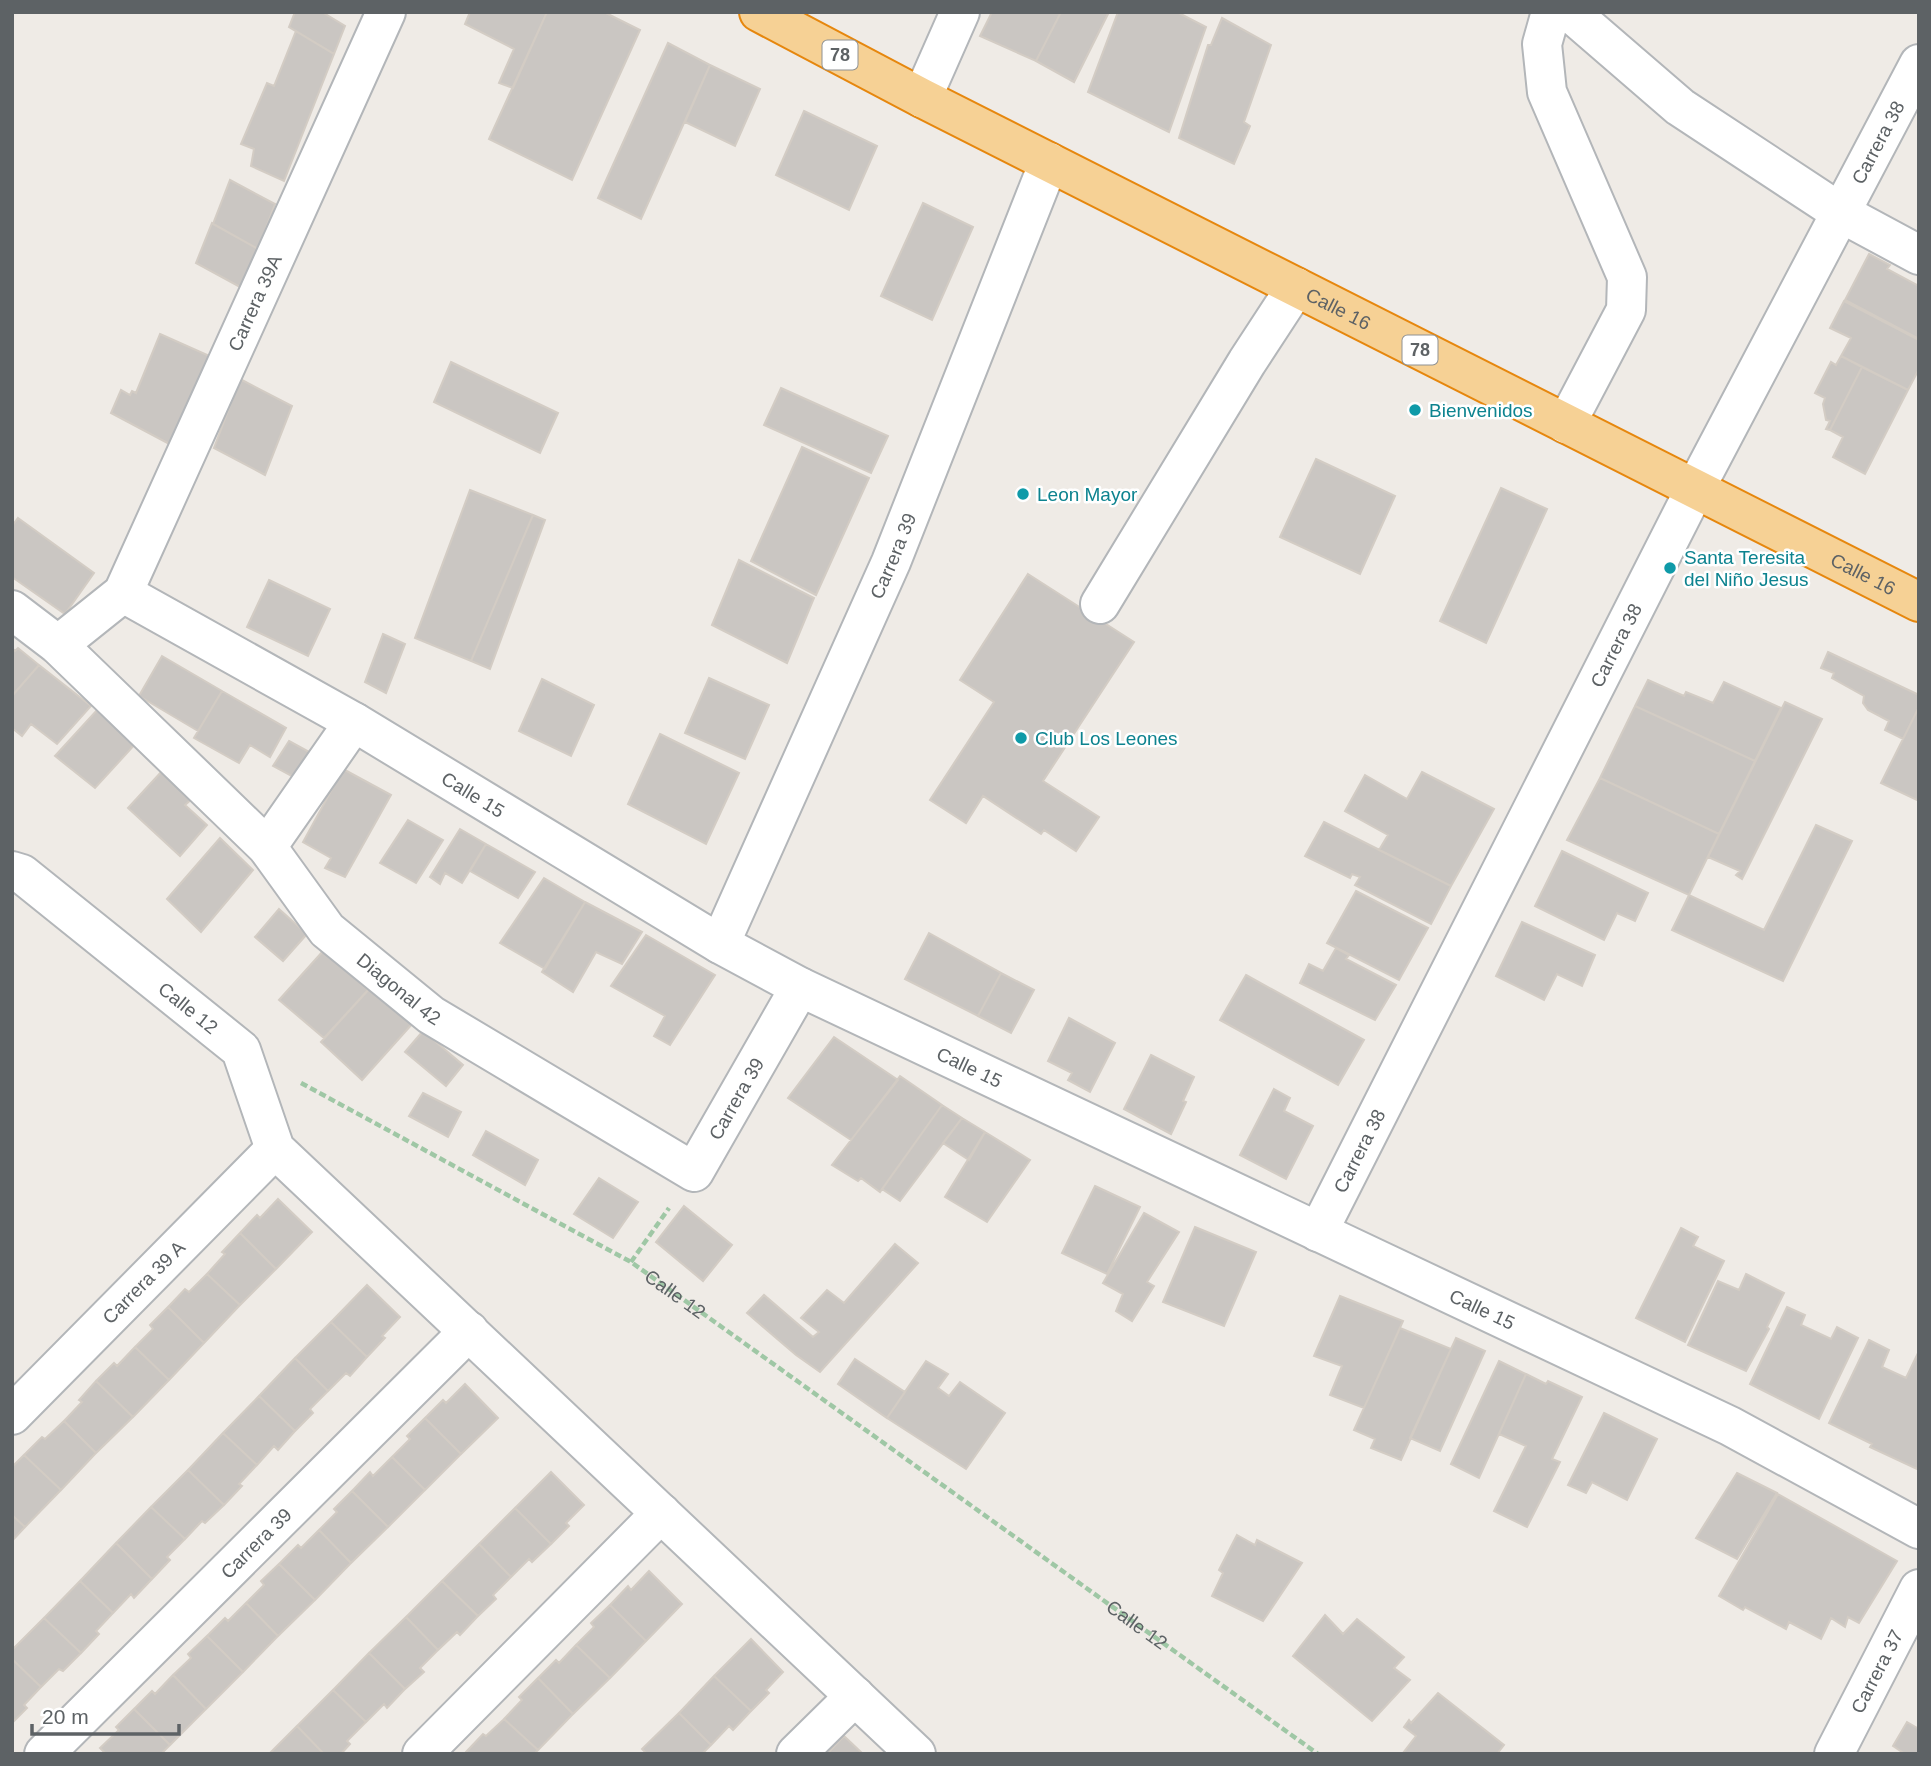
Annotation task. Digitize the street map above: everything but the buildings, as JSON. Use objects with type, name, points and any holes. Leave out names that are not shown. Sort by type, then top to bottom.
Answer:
[{"type":"highway","name":"Calle 16","points":[[759,12],[1049,162],[1919,602]]},
{"type":"street","name":"Carrera 39A","points":[[123,593],[386,12]]},
{"type":"street","points":[[922,97],[960,12]]},
{"type":"street","points":[[1551,12],[1542,44],[1547,92],[1627,277],[1626,310],[1566,424]]},
{"type":"street","points":[[1570,12],[1680,107],[1840,213],[1919,255]]},
{"type":"street","name":"Carrera 38","points":[[1318,1232],[1695,489],[1919,64]]},
{"type":"street","name":"Carrera 39","points":[[720,944],[891,562],[1049,162]]},
{"type":"street","points":[[1100,604],[1247,362],[1296,287]]},
{"type":"street","points":[[58,645],[123,593]]},
{"type":"street","name":"Calle 15","points":[[123,593],[354,722],[720,944],[800,987],[1730,1426],[1919,1528]]},
{"type":"street","points":[[12,610],[58,645],[267,847],[354,722]]},
{"type":"street","name":"Diagonal 42","points":[[267,847],[327,930],[431,1015],[694,1172]]},
{"type":"street","name":"Calle 12","points":[[12,871],[22,874],[241,1050]]},
{"type":"street","name":"Carrera 39","points":[[694,1172],[800,987]]},
{"type":"street","points":[[241,1050],[275,1149],[916,1754]]},
{"type":"street","name":"Carrera 39 A","points":[[12,1415],[275,1149]]},
{"type":"street","name":"Carrera 39","points":[[44,1754],[469,1331]]},
{"type":"street","points":[[422,1754],[661,1513]]},
{"type":"street","name":"Carrera 37","points":[[1834,1754],[1919,1590]]},
{"type":"street","points":[[796,1754],[855,1696]]},
{"type":"path","name":"Calle 12","points":[[241,1050],[631,1262],[1318,1754]]},
{"type":"path","points":[[631,1262],[694,1172]]},
{"type":"place","name":"Bienvenidos","points":[[1415,410]]},
{"type":"place","name":"Leon Mayor","points":[[1023,494]]},
{"type":"place","name":"Santa Teresita del Niño Jesus","points":[[1670,568]]},
{"type":"place","name":"Club Los Leones","points":[[1021,738]]}]
